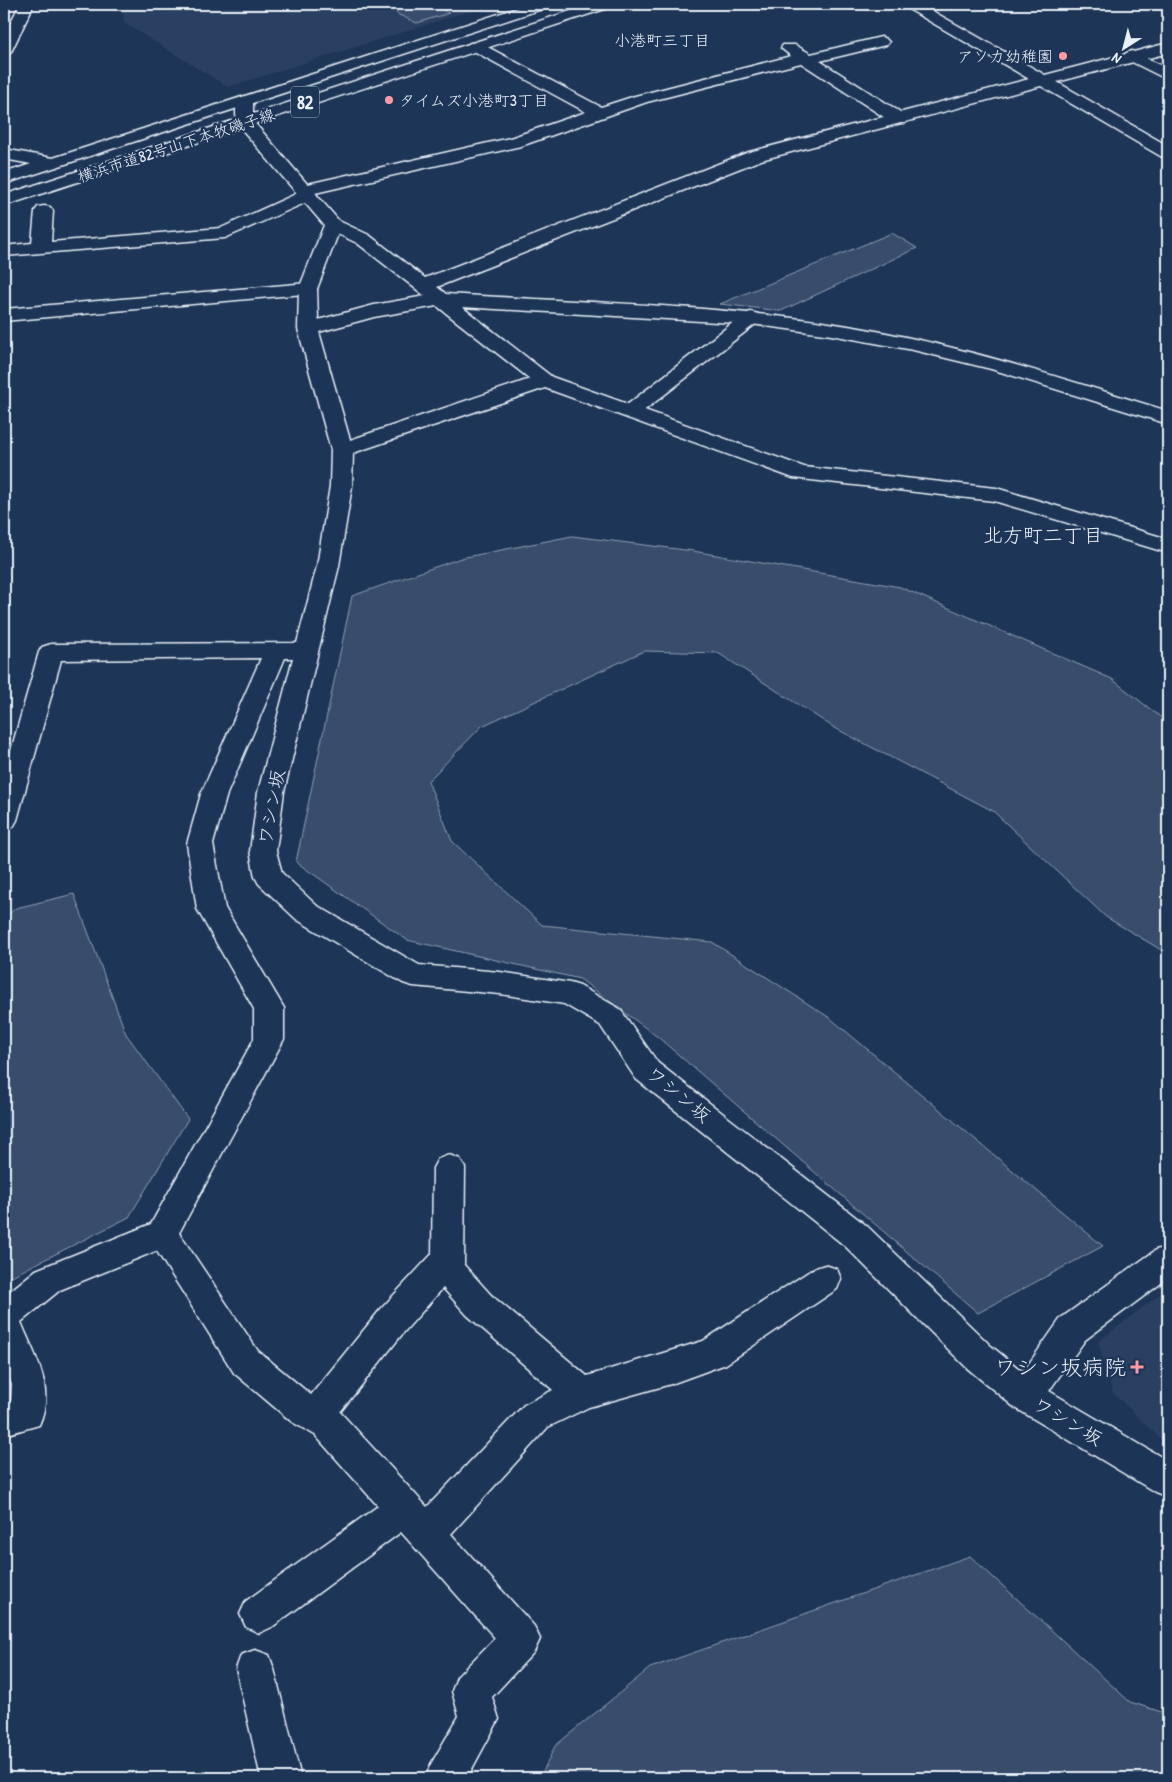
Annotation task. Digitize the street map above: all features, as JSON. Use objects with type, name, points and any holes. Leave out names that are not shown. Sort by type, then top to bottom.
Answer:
[{"type":"street","points":[[4,50],[27,4]]},
{"type":"street","name":"横浜市道82号山下本牧磯子線","points":[[4,179],[543,4]]},
{"type":"street","name":"横浜市道82号山下本牧磯子線","points":[[4,201],[606,4]]},
{"type":"street","points":[[910,4],[1168,153]]},
{"type":"street","points":[[4,251],[225,233],[307,193],[515,142],[641,99],[807,58],[881,42]]},
{"type":"street","points":[[475,46],[601,114]]},
{"type":"street","points":[[788,47],[899,119]]},
{"type":"street","points":[[423,286],[755,156],[1168,48]]},
{"type":"street","points":[[1132,56],[1168,75]]},
{"type":"street","points":[[245,101],[245,122],[333,225],[363,239],[545,381],[801,473],[996,495],[1168,546]]},
{"type":"street","points":[[4,154],[36,161],[62,159]]},
{"type":"street","points":[[40,248],[44,211]]},
{"type":"street","points":[[4,315],[308,289],[333,225]]},
{"type":"street","name":"ワシン坂","points":[[308,289],[308,330],[342,450],[341,486],[328,566],[308,650],[270,792],[263,851],[269,877],[306,912],[413,975],[500,982],[570,994],[610,1018],[647,1071],[856,1236],[979,1357],[1026,1396],[1168,1480]]},
{"type":"street","points":[[308,330],[351,315],[397,305],[442,300],[751,318],[831,329],[913,344],[998,365],[1168,418]]},
{"type":"street","points":[[630,412],[751,318]]},
{"type":"street","points":[[342,450],[545,381]]},
{"type":"street","points":[[4,820],[52,652],[308,650]]},
{"type":"street","points":[[4,1316],[48,1280],[162,1234],[269,1039],[269,1008],[211,909],[200,844],[214,794],[276,651]]},
{"type":"street","points":[[449,1168],[448,1270],[479,1305],[582,1393]]},
{"type":"street","points":[[162,1234],[246,1362],[304,1412],[327,1423],[521,1639],[471,1691],[479,1719],[445,1778]]},
{"type":"street","points":[[316,1418],[386,1328],[449,1258]]},
{"type":"street","points":[[1026,1396],[1073,1329],[1168,1260]]},
{"type":"street","points":[[259,1614],[414,1521],[536,1416],[582,1393],[671,1368],[714,1353],[824,1279]]},
{"type":"street","points":[[4,1321],[29,1385],[27,1414],[4,1419]]},
{"type":"street","points":[[255,1669],[281,1778]]},
{"type":"shaded area","points":[[126,4],[492,4],[228,87],[124,23],[123,11]]},
{"type":"shaded area","points":[[403,4],[430,4],[449,13],[417,23],[397,14],[396,7]]},
{"type":"shaded area","points":[[892,233],[917,248],[781,311],[720,304]]},
{"type":"shaded area","points":[[572,536],[693,551],[900,587],[1112,679],[1168,723],[1168,954],[1106,917],[993,811],[833,727],[718,653],[644,651],[482,726],[428,781],[452,841],[542,925],[712,942],[830,1018],[1103,1246],[978,1313],[659,1038],[580,979],[407,940],[296,862],[352,596],[461,558]]},
{"type":"shaded area","points":[[74,894],[126,1034],[188,1119],[129,1217],[4,1280],[4,918],[16,908]]},
{"type":"shaded area","name":"ワシン坂病院","points":[[1168,1288],[1168,1446],[1113,1393],[1098,1342]]},
{"type":"shaded area","points":[[970,1556],[1130,1702],[1168,1714],[1168,1778],[540,1778],[555,1746],[650,1668]]},
{"type":"place","name":"アソカ幼稚園","points":[[1063,56]]},
{"type":"place","name":"タイムズ小港町3丁目","points":[[389,100]]},
{"type":"place","name":"ワシン坂病院","points":[[1137,1367]]},
{"type":"district","name":"小港町三丁目","points":[[662,40]]},
{"type":"district","name":"北方町二丁目","points":[[1043,534]]}]
